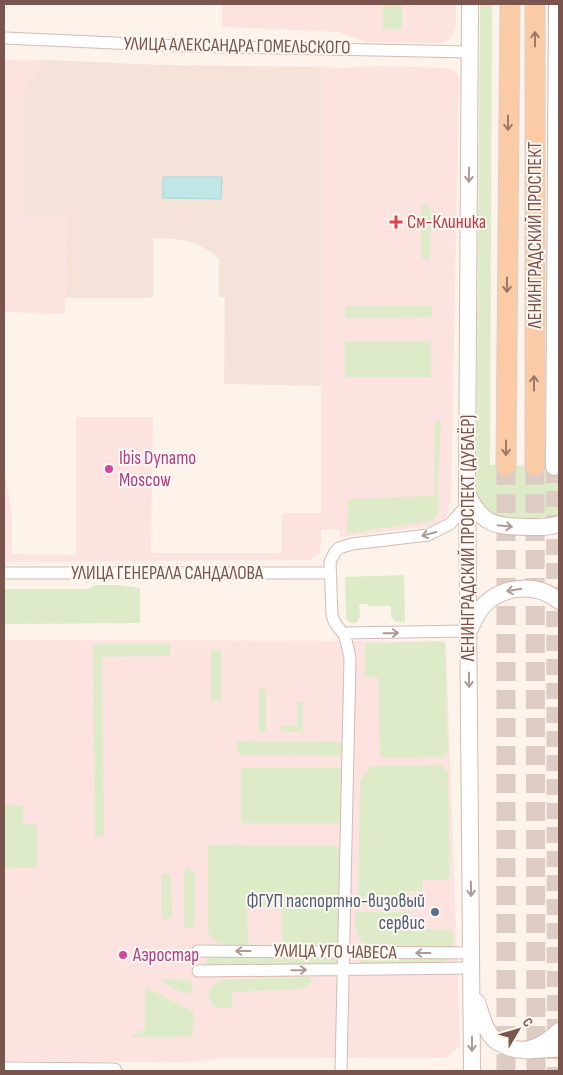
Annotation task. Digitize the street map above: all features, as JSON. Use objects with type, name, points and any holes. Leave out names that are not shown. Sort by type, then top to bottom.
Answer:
[{"type":"main road","name":"ЛЕНИНГРАДСКИЙ ПРОСПЕКТ (ДУБЛЁР)","points":[[470,4],[467,505],[472,1071]]},
{"type":"main road","points":[[504,4],[509,74]]},
{"type":"main road","name":"ЛЕНИНГРАДСКИЙ ПРОСПЕКТ","points":[[506,466],[510,4]]},
{"type":"main road","name":"ЛЕНИНГРАДСКИЙ ПРОСПЕКТ","points":[[535,4],[535,466]]},
{"type":"main road","points":[[554,467],[557,4]]},
{"type":"main road","points":[[467,480],[468,494],[472,505],[485,519],[493,524],[547,528],[559,524]]},
{"type":"main road","points":[[468,631],[484,606],[501,593],[525,588],[538,589],[559,601]]},
{"type":"main road","points":[[472,968],[486,1027],[496,1041],[514,1050],[526,1051],[547,1042],[559,1031]]},
{"type":"street","name":"УЛИЦА АЛЕКСАНДРА ГОМЕЛЬСКОГО","points":[[5,38],[180,46],[470,52]]},
{"type":"street","points":[[341,1071],[350,658],[343,633],[334,623],[332,616],[330,562],[339,548],[352,544],[428,535],[450,524],[467,505]]},
{"type":"street","name":"УЛИЦА ГЕНЕРАЛА САНДАЛОВА","points":[[4,573],[330,573]]},
{"type":"street","points":[[343,633],[468,631]]},
{"type":"street","name":"УЛИЦА УГО ЧАВЕСА","points":[[198,951],[344,952],[472,968]]},
{"type":"street","name":"УЛИЦА УГО ЧАВЕСА","points":[[198,971],[472,968]]},
{"type":"street","points":[[526,1051],[559,1049]]},
{"type":"street","points":[[4,1070],[114,1071]]},
{"type":"shaded area","points":[[222,4],[456,4],[456,26],[449,40],[439,43],[366,42],[339,32],[222,27]]},
{"type":"shaded area","points":[[4,60],[47,60],[23,89],[23,216],[67,217],[65,314],[4,312]]},
{"type":"shaded area","points":[[47,60],[163,65],[321,67],[321,386],[224,384],[225,297],[219,297],[219,259],[195,243],[176,239],[153,238],[153,298],[65,298],[67,218],[23,216],[23,89]]},
{"type":"shaded area","points":[[321,67],[449,68],[456,72],[459,80],[451,500],[445,519],[430,526],[340,537],[340,529],[321,530],[321,544],[318,554],[309,560],[4,562],[4,468],[12,514],[12,554],[76,555],[76,417],[153,417],[151,553],[282,553],[282,513],[321,513]]},
{"type":"shaded area","points":[[4,640],[443,641],[446,644],[460,1045],[447,1058],[221,1058],[187,1062],[4,1061]]},
{"type":"green space","points":[[383,4],[402,4],[402,29],[383,29]]},
{"type":"green space","points":[[480,4],[492,4],[490,465],[559,467],[559,517],[553,520],[505,520],[489,514],[476,495]]},
{"type":"green space","points":[[422,204],[428,205],[431,210],[430,259],[421,258]]},
{"type":"green space","points":[[345,306],[432,306],[432,317],[345,318]]},
{"type":"green space","points":[[345,341],[431,341],[431,377],[345,377]]},
{"type":"green space","points":[[435,421],[441,421],[437,495],[434,495]]},
{"type":"green space","points":[[438,496],[438,513],[431,521],[347,534],[348,499]]},
{"type":"green space","points":[[404,575],[405,622],[396,622],[391,616],[391,606],[368,606],[367,604],[359,604],[360,617],[356,623],[350,623],[346,619],[345,577]]},
{"type":"green space","points":[[96,585],[120,585],[140,588],[140,623],[4,624],[4,589],[89,589]]},
{"type":"green space","points":[[445,642],[448,752],[442,757],[383,758],[380,756],[378,677],[365,677],[365,643]]},
{"type":"green space","points":[[93,644],[170,644],[170,656],[102,657],[104,836],[95,837]]},
{"type":"green space","points":[[211,650],[221,650],[221,701],[211,701]]},
{"type":"green space","points":[[259,689],[266,689],[266,732],[259,732]]},
{"type":"green space","points":[[297,702],[303,702],[303,732],[281,732],[281,726],[297,725]]},
{"type":"green space","points":[[237,741],[342,742],[342,756],[241,755],[237,751]]},
{"type":"green space","points":[[442,765],[448,771],[450,877],[443,880],[422,880],[422,891],[409,891],[409,898],[362,898],[362,901],[358,901],[360,781],[371,766]]},
{"type":"green space","points":[[241,768],[343,768],[343,823],[241,823]]},
{"type":"green space","points":[[4,805],[23,805],[23,824],[37,825],[37,868],[4,868]]},
{"type":"green space","points":[[208,845],[339,846],[339,937],[337,942],[332,945],[287,945],[282,939],[281,907],[247,908],[248,945],[230,945],[214,940],[208,931]]},
{"type":"green space","points":[[188,869],[194,872],[195,875],[195,923],[189,929],[184,926],[184,874]]},
{"type":"green space","points":[[162,873],[170,874],[171,877],[172,915],[170,918],[162,920]]},
{"type":"green space","points":[[355,912],[410,912],[410,929],[453,930],[453,947],[366,945],[357,934]]},
{"type":"green space","points":[[341,957],[341,964],[208,966],[206,961],[209,958]]},
{"type":"green space","points":[[360,957],[446,957],[446,964],[360,965]]},
{"type":"green space","points":[[310,977],[312,982],[303,989],[232,992],[232,1007],[224,1009],[218,1008],[210,1001],[210,990],[220,980]]},
{"type":"green space","points":[[161,979],[188,980],[193,988],[190,993],[183,993],[162,982]]},
{"type":"green space","points":[[147,988],[194,1012],[193,1035],[187,1037],[131,1037],[141,1033],[145,1028],[145,993]]},
{"type":"water","points":[[163,177],[222,177],[221,199],[163,198]]},
{"type":"tunnel","points":[[506,466],[506,1071]]},
{"type":"tunnel","points":[[535,466],[536,1071]]},
{"type":"tunnel","points":[[554,467],[555,1071]]},
{"type":"place","name":"См-Клиника","points":[[396,222]]},
{"type":"place","name":"Ibis Dynamo Moscow","points":[[109,469]]},
{"type":"place","name":"ФГУП паспортно-визовый сервис","points":[[435,912]]},
{"type":"place","name":"Аэростар","points":[[123,955]]}]
